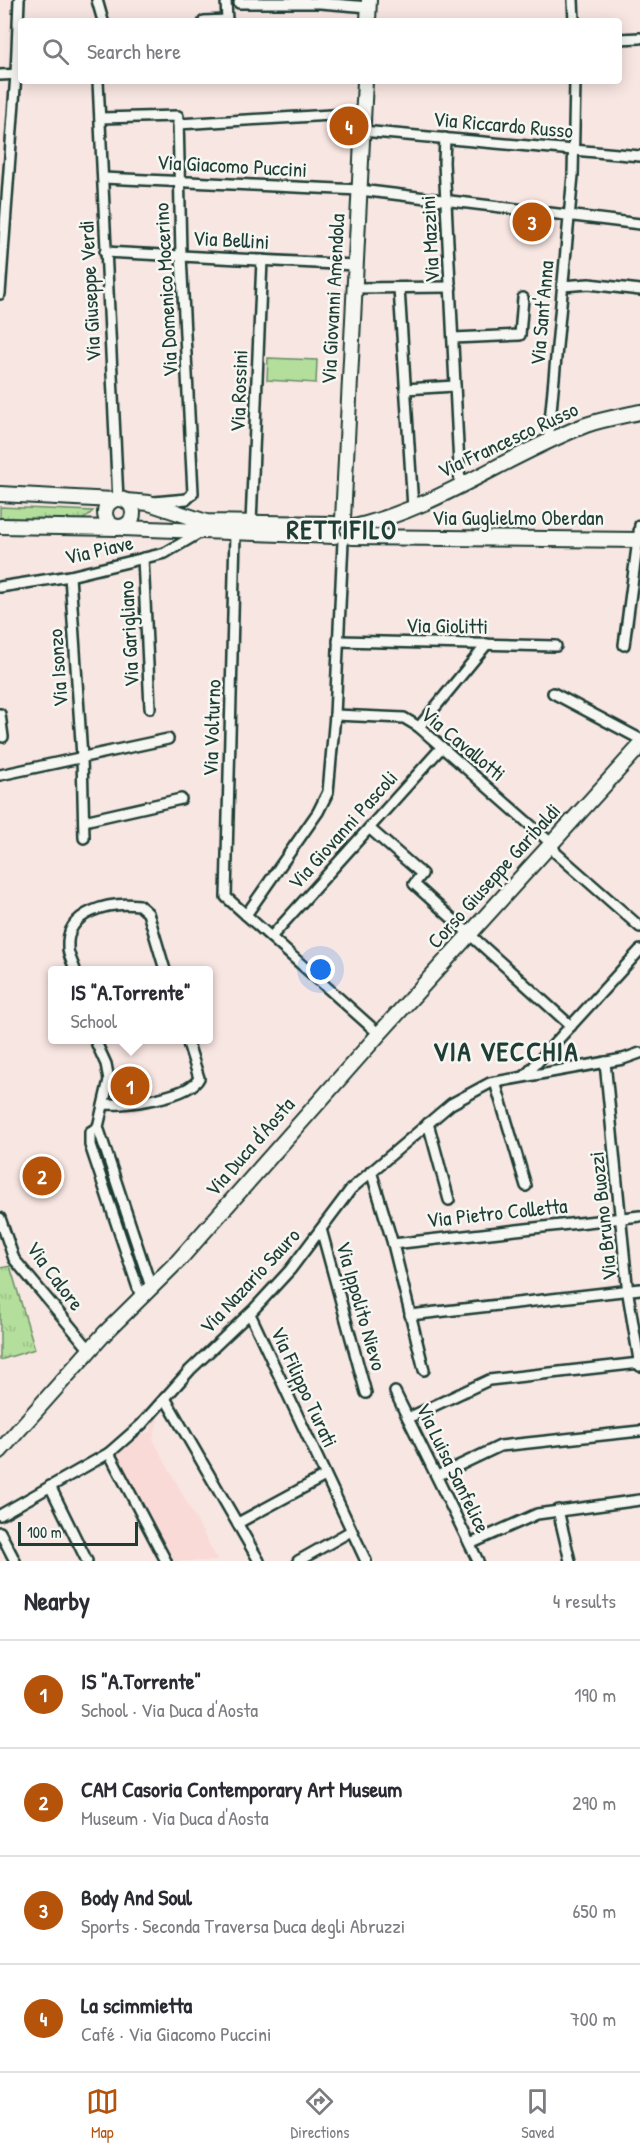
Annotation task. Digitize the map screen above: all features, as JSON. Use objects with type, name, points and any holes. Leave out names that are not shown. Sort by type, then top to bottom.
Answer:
[{"type":"street","points":[[19,0],[19,18]]},
{"type":"street","points":[[88,0],[102,18]]},
{"type":"street","points":[[97,0],[102,18]]},
{"type":"street","points":[[226,0],[227,18]]},
{"type":"street","points":[[573,0],[574,18]]},
{"type":"street","points":[[239,3],[320,3],[368,9]]},
{"type":"street","points":[[622,39],[640,38]]},
{"type":"street","points":[[0,75],[18,74]]},
{"type":"street","points":[[0,294],[18,84]]},
{"type":"street","name":"Via Giuseppe Verdi","points":[[98,84],[119,500]]},
{"type":"street","name":"Via Giovanni Amendola","points":[[246,915],[318,812],[328,792],[335,715],[365,84]]},
{"type":"street","name":"Via Sant'Anna","points":[[548,443],[574,150],[575,84]]},
{"type":"street","name":"Via Giacomo Puccini","points":[[178,124],[348,114]]},
{"type":"street","points":[[100,118],[177,116],[178,124]]},
{"type":"street","name":"Via Domenico Mocerino","points":[[149,503],[187,499],[193,493],[181,255],[178,124]]},
{"type":"street","name":"Via Riccardo Russo","points":[[362,131],[640,156]]},
{"type":"street","name":"Via Mazzini","points":[[445,138],[460,486]]},
{"type":"street","name":"Via Giacomo Puccini","points":[[103,178],[360,190],[640,224]]},
{"type":"street","name":"Via Bellini","points":[[105,252],[355,266]]},
{"type":"street","name":"Via Rossini","points":[[251,523],[262,260]]},
{"type":"street","points":[[562,286],[589,284],[640,290]]},
{"type":"street","points":[[354,288],[451,287]]},
{"type":"street","points":[[399,288],[413,508]]},
{"type":"street","points":[[453,338],[520,335],[524,298]]},
{"type":"street","points":[[405,389],[455,386]]},
{"type":"street","name":"Via Francesco Russo","points":[[343,531],[397,515],[586,425],[640,412]]},
{"type":"street","points":[[0,494],[149,503],[206,522],[251,523],[343,531]]},
{"type":"street","points":[[119,500],[106,510],[106,518],[120,528]]},
{"type":"street","points":[[119,500],[133,510],[133,514],[120,528]]},
{"type":"street","points":[[381,521],[391,538]]},
{"type":"street","points":[[0,526],[120,528],[235,534],[343,531]]},
{"type":"street","name":"Via Guglielmo Oberdan","points":[[343,531],[391,538],[640,535]]},
{"type":"street","name":"Via Piave","points":[[0,587],[70,576],[165,553],[202,532]]},
{"type":"street","name":"Via Volturno","points":[[235,534],[226,897],[379,1034]]},
{"type":"street","points":[[624,645],[640,535]]},
{"type":"street","name":"Via Garigliano","points":[[143,558],[150,708]]},
{"type":"street","name":"Via Isonzo","points":[[70,576],[82,757],[84,838]]},
{"type":"street","points":[[631,586],[640,592]]},
{"type":"street","name":"Via Giolitti","points":[[338,641],[556,646]]},
{"type":"street","points":[[419,727],[487,644]]},
{"type":"street","points":[[553,693],[640,739]]},
{"type":"street","points":[[0,714],[3,737]]},
{"type":"street","name":"Via Cavallotti","points":[[335,715],[404,718],[419,727],[552,844],[556,853],[640,927]]},
{"type":"street","points":[[0,775],[168,739]]},
{"type":"street","name":"Corso Giuseppe Garibaldi","points":[[379,1034],[640,746]]},
{"type":"street","name":"Via Giovanni Pascoli","points":[[271,938],[442,747]]},
{"type":"street","points":[[84,821],[181,800]]},
{"type":"street","points":[[369,828],[422,874],[414,884],[571,1026]]},
{"type":"street","points":[[74,966],[68,947],[71,933],[78,920],[86,912],[132,904],[140,905],[148,913],[164,966]]},
{"type":"street","points":[[525,1076],[640,950]]},
{"type":"street","name":"Via Duca d'Aosta","points":[[0,1451],[90,1350],[179,1260],[379,1034]]},
{"type":"street","points":[[98,1044],[109,1080],[98,1127],[146,1292]]},
{"type":"street","points":[[104,1104],[134,1103],[188,1090],[199,1078],[188,1044]]},
{"type":"street","name":"Via Nazario Sauro","points":[[0,1515],[109,1453],[141,1425],[290,1270],[351,1189],[451,1104],[495,1082],[605,1062],[640,1053]]},
{"type":"street","name":"Via Bruno Buozzi","points":[[605,1062],[628,1292],[640,1364]]},
{"type":"street","points":[[495,1082],[525,1186]]},
{"type":"street","points":[[428,1122],[449,1200]]},
{"type":"street","points":[[98,1127],[90,1132],[90,1145],[146,1292]]},
{"type":"street","points":[[371,1171],[393,1244],[424,1370]]},
{"type":"street","name":"Via Pietro Colletta","points":[[393,1244],[640,1216]]},
{"type":"street","name":"Via Calore","points":[[0,1218],[14,1259],[90,1350]]},
{"type":"street","name":"Via Ippolito Nievo","points":[[321,1229],[366,1393]]},
{"type":"street","points":[[410,1315],[640,1289]]},
{"type":"street","name":"Via Filippo Turati","points":[[249,1314],[366,1561]]},
{"type":"street","points":[[408,1418],[489,1380],[640,1364]]},
{"type":"street","name":"Via Luisa Sanfelice","points":[[395,1392],[477,1561]]},
{"type":"street","points":[[165,1398],[258,1561]]},
{"type":"street","points":[[437,1476],[500,1446],[640,1431]]},
{"type":"street","points":[[109,1453],[166,1561]]},
{"type":"street","points":[[238,1523],[325,1476]]},
{"type":"street","points":[[50,1486],[87,1561]]},
{"type":"street","points":[[470,1544],[537,1515],[558,1510],[640,1500]]},
{"type":"street","points":[[558,1510],[570,1561]]},
{"type":"street","points":[[298,1561],[351,1531]]},
{"type":"street","points":[[0,1532],[15,1561]]},
{"type":"shaded area","points":[[159,1416],[153,1439],[218,1561],[163,1561],[107,1457],[137,1425],[144,1434],[151,1431],[152,1424]]},
{"type":"green space","points":[[268,358],[317,360],[316,383],[267,380]]},
{"type":"green space","points":[[0,507],[93,511],[82,521],[0,518]]},
{"type":"green space","points":[[10,1266],[35,1349],[0,1360],[0,1268]]},
{"type":"place","name":"La scimmietta","points":[[349,126]]},
{"type":"place","name":"Body And Soul","points":[[532,222]]},
{"type":"place","name":"IS \"A.Torrente\"","points":[[130,1086]]},
{"type":"place","name":"CAM Casoria Contemporary Art Museum","points":[[42,1176]]},
{"type":"district","name":"RETTIFILO","points":[[342,530]]},
{"type":"district","name":"VIA VECCHIA","points":[[506,1052]]}]
